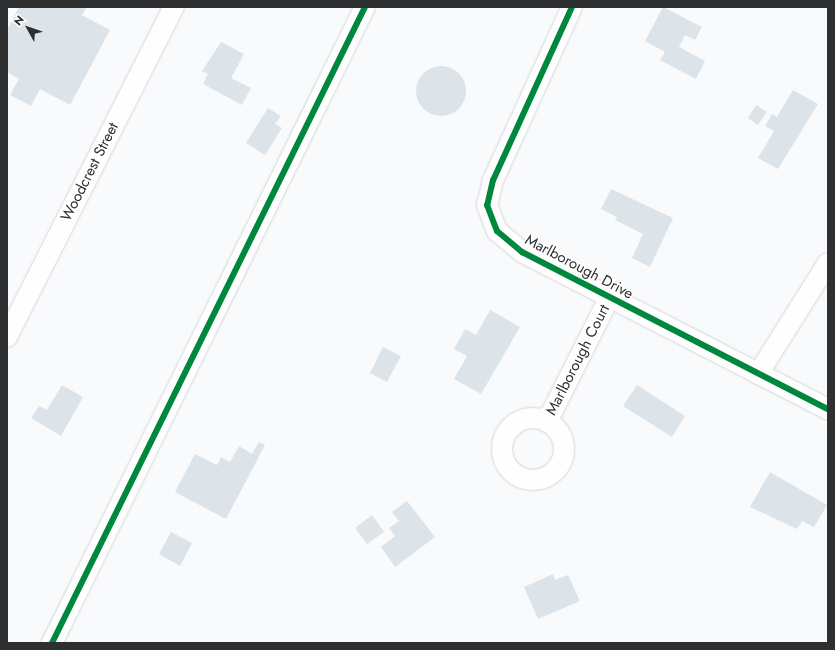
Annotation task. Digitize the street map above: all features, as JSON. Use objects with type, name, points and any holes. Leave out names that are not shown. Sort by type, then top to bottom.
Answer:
[{"type":"street","name":"Woodcrest Street","points":[[7,337],[174,7]]},
{"type":"street","points":[[52,643],[365,7]]},
{"type":"street","name":"Marlborough Drive","points":[[572,7],[501,158],[487,205],[497,231],[517,249],[609,298],[828,409]]},
{"type":"street","points":[[758,374],[828,263]]},
{"type":"street","name":"Marlborough Court","points":[[547,422],[609,298]]},
{"type":"building","points":[[19,7],[87,7],[82,15],[110,30],[70,105],[40,89],[31,106],[10,95],[19,79],[7,72],[7,30]]},
{"type":"building","points":[[663,7],[702,27],[695,40],[685,35],[679,47],[705,61],[696,79],[660,60],[665,52],[645,41]]},
{"type":"building","points":[[221,42],[244,54],[231,78],[251,88],[242,105],[203,84],[208,74],[202,71]]},
{"type":"building","points":[[441,66],[451,68],[459,73],[464,81],[466,91],[464,101],[459,109],[451,114],[441,116],[431,114],[423,109],[418,101],[416,91],[418,81],[423,73],[431,68]]},
{"type":"building","points":[[793,90],[818,104],[778,169],[758,158],[774,131],[765,126],[772,114],[777,117]]},
{"type":"building","points":[[756,105],[767,112],[758,125],[748,118]]},
{"type":"building","points":[[268,108],[281,116],[275,124],[282,128],[265,155],[246,143]]},
{"type":"building","points":[[611,189],[673,218],[650,267],[632,258],[643,234],[615,220],[617,217],[601,209]]},
{"type":"building","points":[[490,310],[520,327],[481,394],[454,379],[467,356],[454,349],[465,329],[476,335]]},
{"type":"building","points":[[383,347],[401,356],[387,382],[370,373]]},
{"type":"building","points":[[62,385],[83,397],[61,436],[31,418],[39,406],[47,410]]},
{"type":"building","points":[[637,385],[685,416],[672,437],[623,406]]},
{"type":"building","points":[[259,442],[265,445],[226,519],[175,492],[195,454],[217,465],[221,457],[230,462],[239,446],[252,454]]},
{"type":"building","points":[[770,472],[827,505],[814,527],[802,521],[797,529],[750,507]]},
{"type":"building","points":[[407,501],[435,537],[395,567],[381,547],[395,536],[389,528],[399,521],[392,512]]},
{"type":"building","points":[[372,515],[384,532],[367,544],[355,528]]},
{"type":"building","points":[[171,532],[192,543],[180,566],[159,554]]},
{"type":"building","points":[[553,574],[555,580],[568,575],[580,601],[538,619],[524,587]]},
{"type":"cycle path","points":[[52,643],[365,7]]},
{"type":"cycle path","points":[[572,7],[493,180],[487,205],[497,231],[522,252],[828,409]]}]
